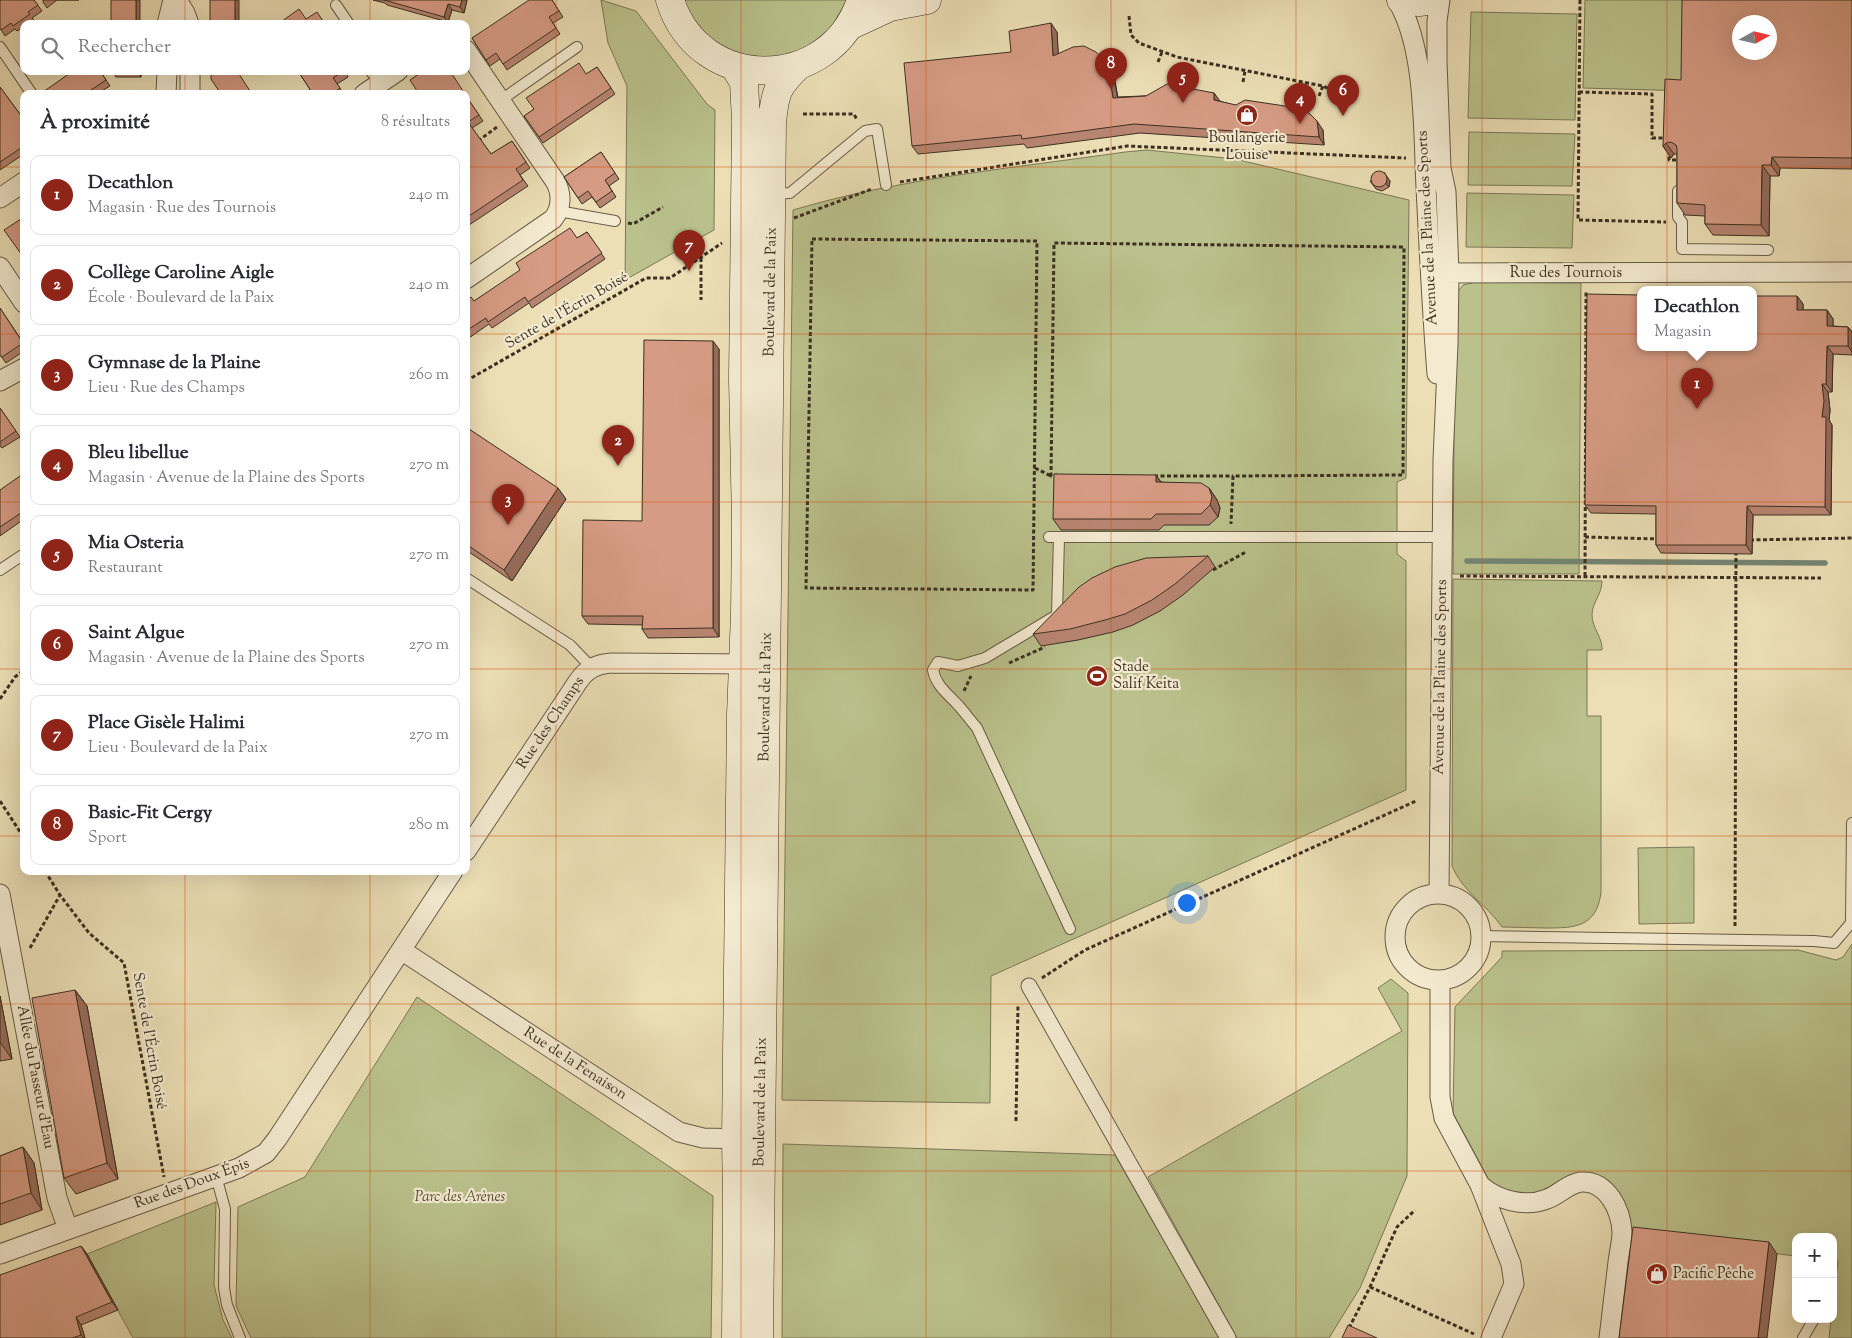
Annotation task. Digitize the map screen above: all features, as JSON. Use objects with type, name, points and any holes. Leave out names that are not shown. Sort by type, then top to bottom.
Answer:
[{"type":"main road","points":[[667,2],[684,29],[696,43],[711,55],[734,66],[758,71],[770,71],[799,65],[831,47],[849,26],[861,0]]},
{"type":"main road","points":[[849,26],[890,7],[928,0]]},
{"type":"main road","points":[[1399,0],[1419,2],[1435,0]]},
{"type":"main road","name":"Boulevard de la Paix","points":[[759,1338],[748,1139],[754,664],[772,194],[772,122],[774,99],[781,83],[799,65]]},
{"type":"main road","name":"Boulevard de la Paix","points":[[734,66],[744,82],[746,122],[743,380],[746,522],[745,614],[754,664]]},
{"type":"main road","name":"Boulevard de la Paix","points":[[736,1338],[737,1197],[748,1139]]},
{"type":"street","points":[[168,20],[173,0]]},
{"type":"street","points":[[177,0],[188,20]]},
{"type":"street","name":"Avenue de la Plaine des Sports","points":[[1399,0],[1410,26],[1416,55],[1424,141],[1430,273],[1443,460]]},
{"type":"street","name":"Avenue de la Plaine des Sports","points":[[1439,894],[1443,460],[1450,273],[1446,192],[1441,168],[1437,62],[1437,21],[1440,0]]},
{"type":"street","points":[[470,56],[557,185],[560,201],[558,211],[553,219],[470,276]]},
{"type":"street","points":[[166,90],[167,75]]},
{"type":"street","points":[[190,75],[190,90]]},
{"type":"street","points":[[371,83],[389,75]]},
{"type":"street","points":[[0,198],[20,185]]},
{"type":"street","name":"Rue des Tournois","points":[[1430,273],[1718,262],[1852,272]]},
{"type":"street","points":[[0,267],[20,297]]},
{"type":"street","points":[[0,381],[20,370]]},
{"type":"street","name":"Rue des Champs","points":[[470,845],[581,676],[592,668],[612,663],[754,664]]},
{"type":"street","points":[[401,950],[450,875]]},
{"type":"street","name":"Allée du Passeur d'Eau","points":[[0,894],[57,1198],[68,1229]]},
{"type":"street","points":[[1439,894],[1452,896],[1463,902],[1472,911],[1478,923],[1481,936],[1479,949],[1474,961],[1465,971],[1453,978],[1440,980],[1430,980],[1412,971],[1404,964],[1395,942],[1396,927],[1399,920],[1412,903],[1424,896],[1439,894]]},
{"type":"street","name":"Rue de la Fenaison","points":[[401,950],[679,1132],[703,1138],[748,1139]]},
{"type":"street","name":"Rue des Doux Épis","points":[[0,1254],[248,1164],[266,1153],[401,950]]},
{"type":"street","points":[[1440,980],[1441,1108],[1449,1128],[1480,1185],[1511,1264],[1514,1284],[1483,1336]]},
{"type":"street","points":[[1029,986],[1228,1338]]},
{"type":"street","points":[[1480,1185],[1494,1195],[1522,1203],[1547,1200],[1574,1184],[1582,1182],[1595,1184],[1608,1194],[1618,1212],[1622,1233],[1609,1338]]},
{"type":"lane","points":[[336,5],[347,20]]},
{"type":"lane","points":[[0,47],[29,90]]},
{"type":"lane","points":[[500,100],[577,47]]},
{"type":"lane","points":[[772,194],[790,193],[865,131],[877,129],[886,185]]},
{"type":"lane","points":[[1678,160],[1678,217],[1682,222],[1682,249],[1718,262],[1768,250]]},
{"type":"lane","points":[[558,211],[615,221]]},
{"type":"lane","points":[[1070,930],[977,728],[958,705],[940,688],[934,677],[933,670],[938,662],[958,666],[985,658],[1057,615],[1054,537],[1443,537]]},
{"type":"lane","points":[[0,570],[20,557]]},
{"type":"lane","points":[[470,581],[570,644],[592,668]]},
{"type":"lane","points":[[1481,936],[1814,941],[1834,943],[1851,923],[1852,823]]},
{"type":"lane","points":[[216,1176],[225,1210],[226,1296],[232,1322],[240,1338]]},
{"type":"lane","points":[[1803,1338],[1812,1323]]},
{"type":"path","points":[[1580,0],[1578,220],[1682,222]]},
{"type":"path","points":[[1129,16],[1131,36],[1139,43],[1162,52],[1177,57],[1323,86],[1347,97]]},
{"type":"path","points":[[1158,62],[1162,52]]},
{"type":"path","points":[[1243,82],[1245,71]]},
{"type":"path","points":[[1319,96],[1323,86]]},
{"type":"path","points":[[1579,92],[1652,94],[1652,138],[1668,138],[1669,160],[1678,160]]},
{"type":"path","points":[[803,114],[854,114],[865,131]]},
{"type":"path","points":[[474,144],[512,117]]},
{"type":"path","points":[[791,219],[886,185],[1127,146],[1414,158]]},
{"type":"path","points":[[615,221],[633,224],[663,207]]},
{"type":"path","points":[[812,239],[1037,241],[1035,468],[1033,590],[806,588],[812,239]]},
{"type":"path","name":"Sente de l'Écrin Boisé","points":[[470,379],[646,278],[670,278],[724,242]]},
{"type":"path","points":[[1055,484],[1053,476],[1054,243],[1404,247],[1403,475],[1154,476]]},
{"type":"path","points":[[701,258],[701,300]]},
{"type":"path","points":[[1586,292],[1584,546],[1586,574]]},
{"type":"path","points":[[1035,468],[1053,476],[1065,476]]},
{"type":"path","points":[[1231,537],[1233,476]]},
{"type":"path","points":[[1585,537],[1660,538]]},
{"type":"path","points":[[1745,540],[1852,538]]},
{"type":"path","points":[[1735,941],[1736,550]]},
{"type":"path","points":[[1442,576],[1586,574],[1820,578]]},
{"type":"path","points":[[958,705],[973,671]]},
{"type":"path","points":[[0,699],[15,677],[20,673]]},
{"type":"path","points":[[0,801],[20,832]]},
{"type":"path","points":[[1085,950],[1416,801]]},
{"type":"path","name":"Sente de l'Écrin Boisé","points":[[48,875],[89,933],[124,963],[167,1194]]},
{"type":"path","points":[[28,950],[60,895]]},
{"type":"path","points":[[1348,1330],[1370,1288],[1397,1227],[1415,1210]]},
{"type":"path","points":[[1370,1288],[1483,1336]]},
{"type":"green space","points":[[601,0],[636,11],[707,104],[715,110],[714,230],[625,280],[627,86],[608,43]]},
{"type":"green space","points":[[684,0],[847,0],[831,28],[804,49],[771,58],[737,54],[708,37],[687,10]]},
{"type":"green space","points":[[1585,0],[1690,0],[1689,91],[1583,88]]},
{"type":"green space","points":[[1471,12],[1577,14],[1575,120],[1468,118]]},
{"type":"green space","points":[[1469,132],[1575,134],[1572,186],[1468,185]]},
{"type":"green space","name":"Stade Salif Keita","points":[[1147,150],[1235,159],[1409,200],[1406,478],[1397,482],[1397,554],[1406,561],[1406,790],[991,976],[990,1103],[782,1100],[793,210],[834,199],[916,182]]},
{"type":"green space","points":[[1467,193],[1574,195],[1572,248],[1466,247]]},
{"type":"green space","points":[[1476,282],[1581,283],[1579,574],[1453,574],[1455,295],[1463,285]]},
{"type":"green space","points":[[1453,579],[1602,581],[1602,586],[1592,610],[1592,620],[1601,641],[1602,650],[1587,650],[1587,716],[1601,716],[1601,893],[1594,913],[1582,924],[1556,928],[1502,927],[1462,883],[1452,866]]},
{"type":"green space","points":[[1694,847],[1694,923],[1639,924],[1638,848]]},
{"type":"green space","points":[[1852,944],[1852,1338],[1829,1338],[1831,1323],[1837,1323],[1837,1233],[1792,1233],[1792,1256],[1641,1238],[1628,1231],[1610,1188],[1519,1196],[1496,1186],[1488,1178],[1453,1113],[1455,1007],[1502,957],[1502,951],[1798,950],[1836,960],[1843,957]]},
{"type":"green space","points":[[1391,979],[1408,993],[1407,1176],[1360,1288],[1329,1338],[1237,1338],[1148,1177],[1402,1031],[1378,988]]},
{"type":"green space","name":"Parc des Arènes","points":[[417,997],[713,1196],[711,1338],[251,1338],[236,1306],[238,1207],[305,1177]]},
{"type":"green space","points":[[783,1144],[1115,1155],[1219,1338],[782,1338]]},
{"type":"green space","points":[[216,1202],[214,1285],[223,1320],[232,1338],[133,1338],[87,1254]]},
{"type":"building","points":[[0,0],[34,0],[38,5],[28,12],[30,14],[13,26],[11,23],[1,30]]},
{"type":"building","points":[[111,0],[136,0],[136,20],[111,20]]},
{"type":"building","points":[[210,0],[235,0],[235,20],[210,20]]},
{"type":"building","points":[[384,0],[462,0],[460,7],[448,4],[444,17]]},
{"type":"building","points":[[529,0],[552,0],[559,11],[549,17],[556,28],[503,64],[496,53],[486,60],[472,38]]},
{"type":"building","points":[[1682,0],[1852,0],[1852,158],[1772,157],[1771,165],[1762,165],[1761,225],[1705,224],[1705,205],[1677,203],[1677,148],[1671,142],[1663,146],[1665,79],[1681,80]]},
{"type":"building","points":[[299,9],[306,19],[317,12],[322,20],[284,20]]},
{"type":"building","points":[[1051,23],[1053,56],[1073,47],[1084,46],[1096,52],[1107,63],[1113,98],[1146,96],[1167,84],[1214,93],[1214,100],[1236,105],[1245,100],[1298,108],[1309,113],[1317,121],[1319,137],[1134,124],[1022,139],[1021,135],[912,146],[904,63],[1011,52],[1009,31]]},
{"type":"building","points":[[579,63],[586,74],[597,67],[611,88],[539,137],[524,116],[534,109],[526,98]]},
{"type":"building","points":[[67,75],[103,75],[106,80],[91,90],[46,90]]},
{"type":"building","points":[[211,75],[240,75],[249,90],[218,90],[211,79]]},
{"type":"building","points":[[301,75],[337,75],[333,78],[340,88],[337,90],[310,90]]},
{"type":"building","points":[[417,75],[453,75],[462,90],[416,90],[410,80]]},
{"type":"building","points":[[0,87],[20,114],[20,149],[0,162]]},
{"type":"building","points":[[470,102],[479,115],[470,121]]},
{"type":"building","points":[[470,125],[491,154],[512,141],[526,162],[516,169],[523,180],[470,215]]},
{"type":"building","points":[[601,152],[615,173],[605,180],[612,191],[596,202],[588,191],[578,198],[564,177]]},
{"type":"building","points":[[1376,171],[1382,171],[1387,176],[1385,185],[1376,187],[1371,182],[1371,176]]},
{"type":"building","points":[[20,220],[20,252],[4,230]]},
{"type":"building","points":[[570,228],[577,238],[587,232],[602,253],[528,302],[525,297],[488,322],[486,318],[470,328],[470,298],[474,301],[520,270],[516,263]]},
{"type":"building","points":[[1587,294],[1637,295],[1637,351],[1757,351],[1757,296],[1797,296],[1797,310],[1827,310],[1827,326],[1848,327],[1848,346],[1827,346],[1826,384],[1822,384],[1824,401],[1822,417],[1826,417],[1825,507],[1747,506],[1746,545],[1656,545],[1656,506],[1585,505]]},
{"type":"building","points":[[0,308],[20,338],[20,345],[2,357],[0,355]]},
{"type":"building","points":[[644,340],[713,341],[713,628],[642,629],[643,616],[582,616],[583,520],[642,521]]},
{"type":"building","points":[[0,408],[16,431],[0,442]]},
{"type":"building","points":[[470,430],[558,488],[504,570],[470,547]]},
{"type":"building","points":[[1054,474],[1156,475],[1156,482],[1201,483],[1209,488],[1212,497],[1210,505],[1201,514],[1156,514],[1151,519],[1053,519]]},
{"type":"building","points":[[20,476],[20,514],[0,527],[0,490]]},
{"type":"building","points":[[1208,556],[1175,584],[1152,600],[1125,614],[1070,629],[1033,634],[1079,587],[1092,578],[1115,567],[1146,558]]},
{"type":"building","points":[[75,990],[107,1163],[64,1178],[32,998]]},
{"type":"building","points":[[23,1147],[31,1193],[0,1204],[0,1156]]},
{"type":"building","points":[[1633,1227],[1769,1242],[1758,1338],[1619,1338]]},
{"type":"building","points":[[81,1246],[112,1302],[76,1317],[81,1335],[72,1338],[0,1338],[0,1275]]},
{"type":"building","points":[[1348,1325],[1377,1338],[1342,1338]]},
{"type":"waterway","points":[[1467,561],[1825,563]]},
{"type":"place","name":"Basic-Fit Cergy","points":[[1111,89]]},
{"type":"place","name":"Mia Osteria","points":[[1183,103]]},
{"type":"place","name":"Boulangerie Louise","points":[[1247,115]]},
{"type":"place","name":"Saint Algue","points":[[1343,116]]},
{"type":"place","name":"Bleu libellue","points":[[1300,124]]},
{"type":"place","name":"Place Gisèle Halimi","points":[[689,271]]},
{"type":"place","name":"Decathlon","points":[[1697,409]]},
{"type":"place","name":"Collège Caroline Aigle","points":[[618,466]]},
{"type":"place","name":"Gymnase de la Plaine","points":[[508,525]]},
{"type":"place","name":"Stade Salif Keita","points":[[1097,676]]},
{"type":"place","name":"Pacific Pêche","points":[[1657,1274]]}]
